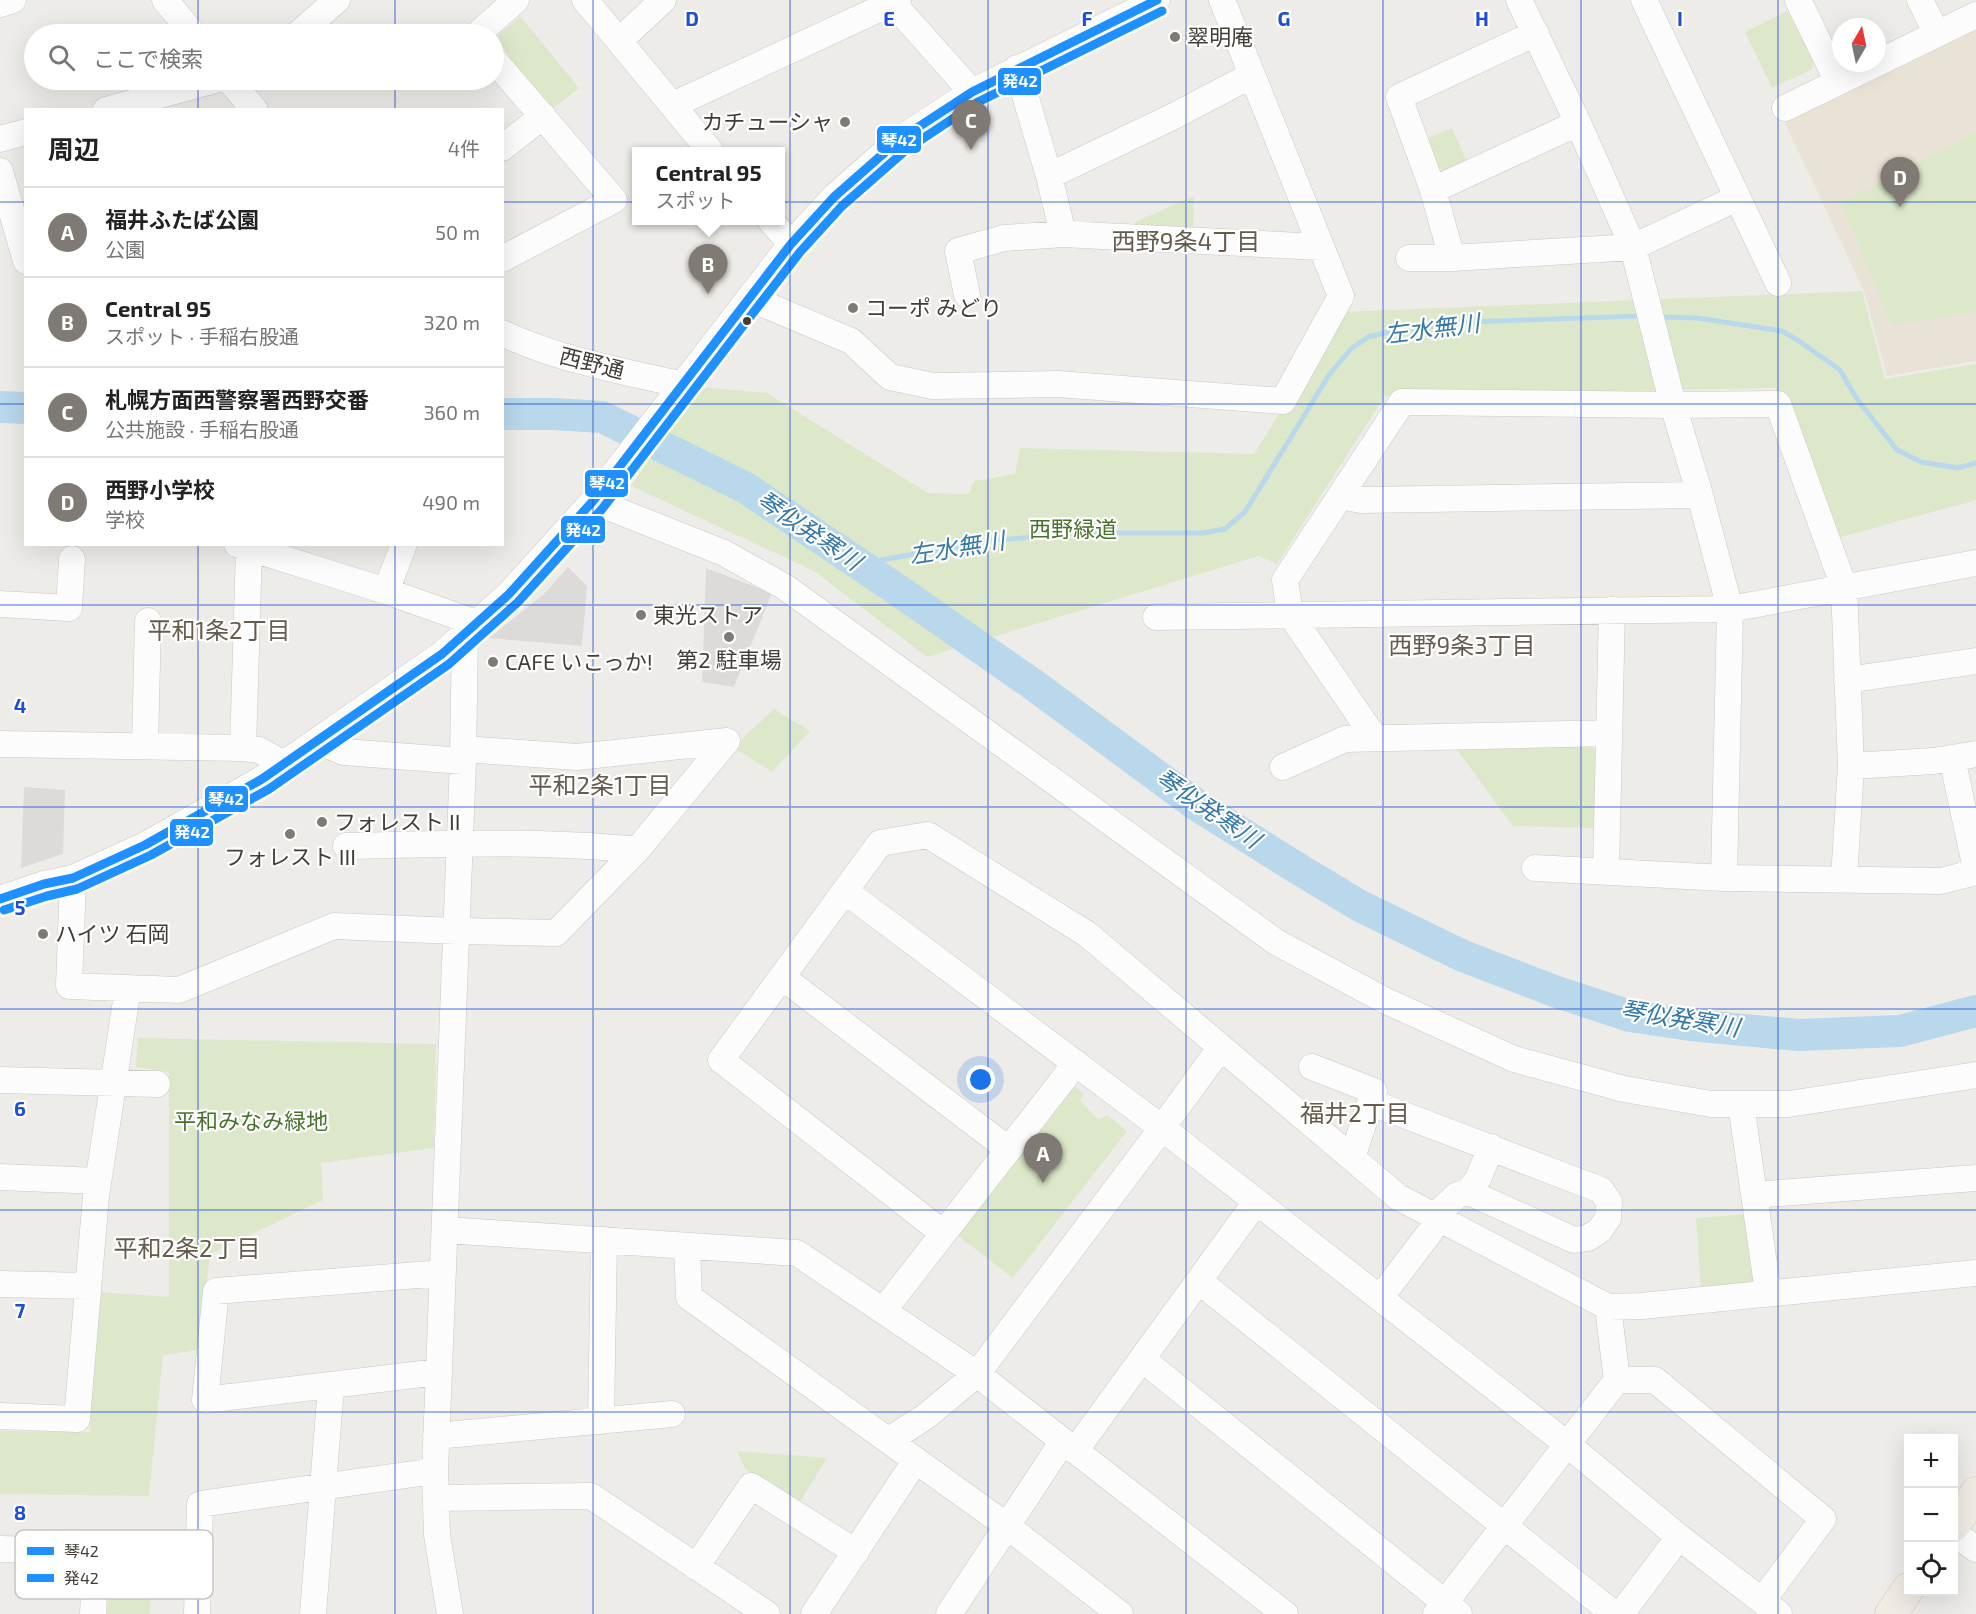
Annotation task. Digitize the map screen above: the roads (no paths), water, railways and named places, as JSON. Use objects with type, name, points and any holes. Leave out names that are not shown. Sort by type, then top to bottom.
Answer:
[{"type":"main road","points":[[1958,1518],[1976,1493]]},
{"type":"main road","points":[[1891,1614],[1904,1596]]},
{"type":"street","points":[[0,4],[13,0]]},
{"type":"street","points":[[165,0],[185,24]]},
{"type":"street","points":[[309,24],[337,0]]},
{"type":"street","points":[[489,24],[516,0]]},
{"type":"street","points":[[585,0],[707,147]]},
{"type":"street","points":[[619,41],[663,0]]},
{"type":"street","points":[[0,899],[44,884],[73,878],[145,845],[262,779],[442,654],[509,594],[600,491],[791,244],[834,196],[900,139],[972,92],[1157,0]]},
{"type":"street","points":[[749,298],[851,341],[890,377],[912,382],[933,386],[1058,384],[1283,401],[1341,296],[1222,0]]},
{"type":"street","points":[[1519,0],[1578,123],[1633,247],[1672,405],[1701,495],[1730,609],[1724,878]]},
{"type":"street","points":[[1644,0],[1778,283]]},
{"type":"street","points":[[1798,0],[1838,82]]},
{"type":"street","points":[[1920,0],[1937,34]]},
{"type":"street","points":[[673,105],[894,1],[972,92]]},
{"type":"street","points":[[1785,108],[1976,15]]},
{"type":"street","points":[[1452,258],[1433,190],[1400,97],[1536,33]]},
{"type":"street","points":[[1017,68],[1049,176],[1063,234]]},
{"type":"street","points":[[504,71],[614,200],[504,258]]},
{"type":"street","points":[[1049,176],[1174,116],[1252,75]]},
{"type":"street","points":[[115,108],[196,90]]},
{"type":"street","points":[[239,90],[253,108]]},
{"type":"street","points":[[504,146],[543,116]]},
{"type":"street","points":[[1433,190],[1578,123]]},
{"type":"street","points":[[0,139],[24,133]]},
{"type":"street","points":[[0,171],[24,255]]},
{"type":"street","points":[[1409,258],[1452,258],[1633,247],[1737,198]]},
{"type":"street","points":[[774,225],[791,244]]},
{"type":"street","points":[[967,295],[958,251],[1004,238],[1063,234],[1321,246]]},
{"type":"street","name":"西野通","points":[[504,334],[528,345],[571,359],[684,384]]},
{"type":"street","points":[[1374,737],[1290,614],[1285,580],[1402,402],[1778,404],[1844,587],[1851,766],[1844,879]]},
{"type":"street","points":[[600,491],[785,586],[1276,942],[1383,1000],[1514,1059],[1654,1095],[1711,1104],[1788,1104],[1976,1075]]},
{"type":"street","points":[[1340,496],[1361,500],[1701,495]]},
{"type":"street","points":[[386,591],[403,546]]},
{"type":"street","points":[[243,748],[243,547],[386,591],[470,628]]},
{"type":"street","points":[[0,604],[69,608],[72,559]]},
{"type":"street","points":[[1156,617],[1730,609],[1976,563]]},
{"type":"street","points":[[1606,872],[1612,610]]},
{"type":"street","points":[[145,747],[148,621]]},
{"type":"street","points":[[450,1614],[437,1535],[435,1472],[470,628]]},
{"type":"street","points":[[1847,680],[1976,661]]},
{"type":"street","points":[[1283,767],[1345,739],[1609,733]]},
{"type":"street","points":[[73,878],[69,986],[179,990],[334,926],[556,933],[637,850],[727,741],[577,757],[344,753],[317,741]]},
{"type":"street","points":[[0,744],[243,748],[259,750],[284,764]]},
{"type":"street","points":[[1535,868],[1724,878],[1941,881],[1976,870],[1964,756],[1851,766]]},
{"type":"street","points":[[944,1233],[721,1060],[880,843],[928,835],[1087,934],[1398,1197],[1608,1307],[1642,1306],[1976,1273]]},
{"type":"street","points":[[346,846],[460,844],[591,846],[637,850]]},
{"type":"street","points":[[845,891],[1162,1128],[1567,1444],[1679,1537],[1771,1608],[1823,1519],[1655,1380],[1617,1380]]},
{"type":"street","points":[[782,977],[1008,1149]]},
{"type":"street","points":[[0,1416],[77,1419],[98,1181],[128,988]]},
{"type":"street","points":[[888,1440],[925,1417],[977,1374],[1221,1047]]},
{"type":"street","points":[[883,1311],[1076,1063]]},
{"type":"street","points":[[1312,1067],[1374,1091],[1352,1158]]},
{"type":"street","points":[[0,1080],[157,1084]]},
{"type":"street","points":[[1370,1102],[1601,1190],[1609,1202],[1608,1218],[1600,1230],[1588,1238],[1574,1240],[1468,1192]]},
{"type":"street","points":[[1741,1104],[1768,1292]]},
{"type":"street","points":[[1380,1298],[1437,1217],[1457,1195],[1468,1192],[1478,1179],[1491,1148]]},
{"type":"street","points":[[0,1177],[98,1181]]},
{"type":"street","points":[[1754,1195],[1976,1178]]},
{"type":"street","points":[[954,1612],[1008,1526],[1069,1446],[1142,1359],[1256,1202]]},
{"type":"street","points":[[445,1230],[797,1253],[977,1374],[1285,1614]]},
{"type":"street","points":[[601,1421],[604,1240]]},
{"type":"street","points":[[687,1246],[689,1297],[1008,1526],[1120,1614]]},
{"type":"street","points":[[439,1372],[205,1401],[216,1291],[443,1273]]},
{"type":"street","points":[[1199,1281],[1614,1614]]},
{"type":"street","points":[[0,1284],[88,1286]]},
{"type":"street","points":[[1142,1359],[1446,1610],[1505,1525],[1617,1380],[1608,1307]]},
{"type":"street","points":[[313,1614],[331,1386]]},
{"type":"street","points":[[436,1436],[672,1414]]},
{"type":"street","points":[[814,1614],[916,1460]]},
{"type":"street","points":[[199,1530],[200,1504],[435,1472]]},
{"type":"street","points":[[696,1567],[751,1486],[856,1552]]},
{"type":"street","points":[[436,1498],[591,1497],[766,1614]]},
{"type":"street","points":[[1958,1536],[1976,1549]]},
{"type":"street","points":[[1621,1614],[1679,1537]]},
{"type":"street","points":[[0,1549],[15,1549]]},
{"type":"street","points":[[93,1614],[94,1599]]},
{"type":"street","points":[[197,1614],[198,1599]]},
{"type":"waterway","name":"左水無川","points":[[859,564],[987,541],[1077,533],[1203,533],[1225,529],[1245,512],[1329,375],[1351,349],[1368,337],[1392,331],[1466,322],[1642,316]]},
{"type":"waterway","name":"左水無川","points":[[1658,317],[1698,318],[1782,331],[1840,370],[1857,399],[1897,450],[1921,462],[1958,468],[1976,463]]},
{"type":"waterway","name":"琴似発寒川","points":[[0,407],[24,408]]},
{"type":"waterway","name":"琴似発寒川","points":[[504,414],[602,417],[746,488],[1031,683],[1198,806],[1360,906],[1463,956],[1554,991],[1630,1016],[1690,1025],[1798,1035],[1900,1031],[1976,1011]]},
{"type":"place","name":"翠明庵","points":[[1175,37]]},
{"type":"place","name":"カチューシャ","points":[[845,122]]},
{"type":"place","name":"札幌方面西警察署西野交番","points":[[971,150]]},
{"type":"place","name":"西野小学校","points":[[1900,207]]},
{"type":"place","name":"Central 95","points":[[708,294]]},
{"type":"place","name":"コーポ みどり","points":[[853,308]]},
{"type":"place","name":"東光ストア","points":[[641,615]]},
{"type":"place","name":"第2 駐車場","points":[[729,637]]},
{"type":"place","name":"CAFE いこっか!","points":[[493,662]]},
{"type":"place","name":"フォレスト II","points":[[322,822]]},
{"type":"place","name":"フォレスト III","points":[[290,834]]},
{"type":"place","name":"ハイツ 石岡","points":[[43,934]]},
{"type":"place","name":"福井ふたば公園","points":[[1043,1183]]},
{"type":"district","name":"西野9条4丁目","points":[[1186,242]]},
{"type":"district","name":"平和1条2丁目","points":[[219,631]]},
{"type":"district","name":"西野9条3丁目","points":[[1462,646]]},
{"type":"district","name":"平和2条1丁目","points":[[600,786]]},
{"type":"district","name":"福井2丁目","points":[[1355,1114]]},
{"type":"district","name":"平和2条2丁目","points":[[187,1249]]},
{"type":"park label","name":"西野緑道","points":[[1073,529]]},
{"type":"park label","name":"平和みなみ緑地","points":[[251,1121]]}]
